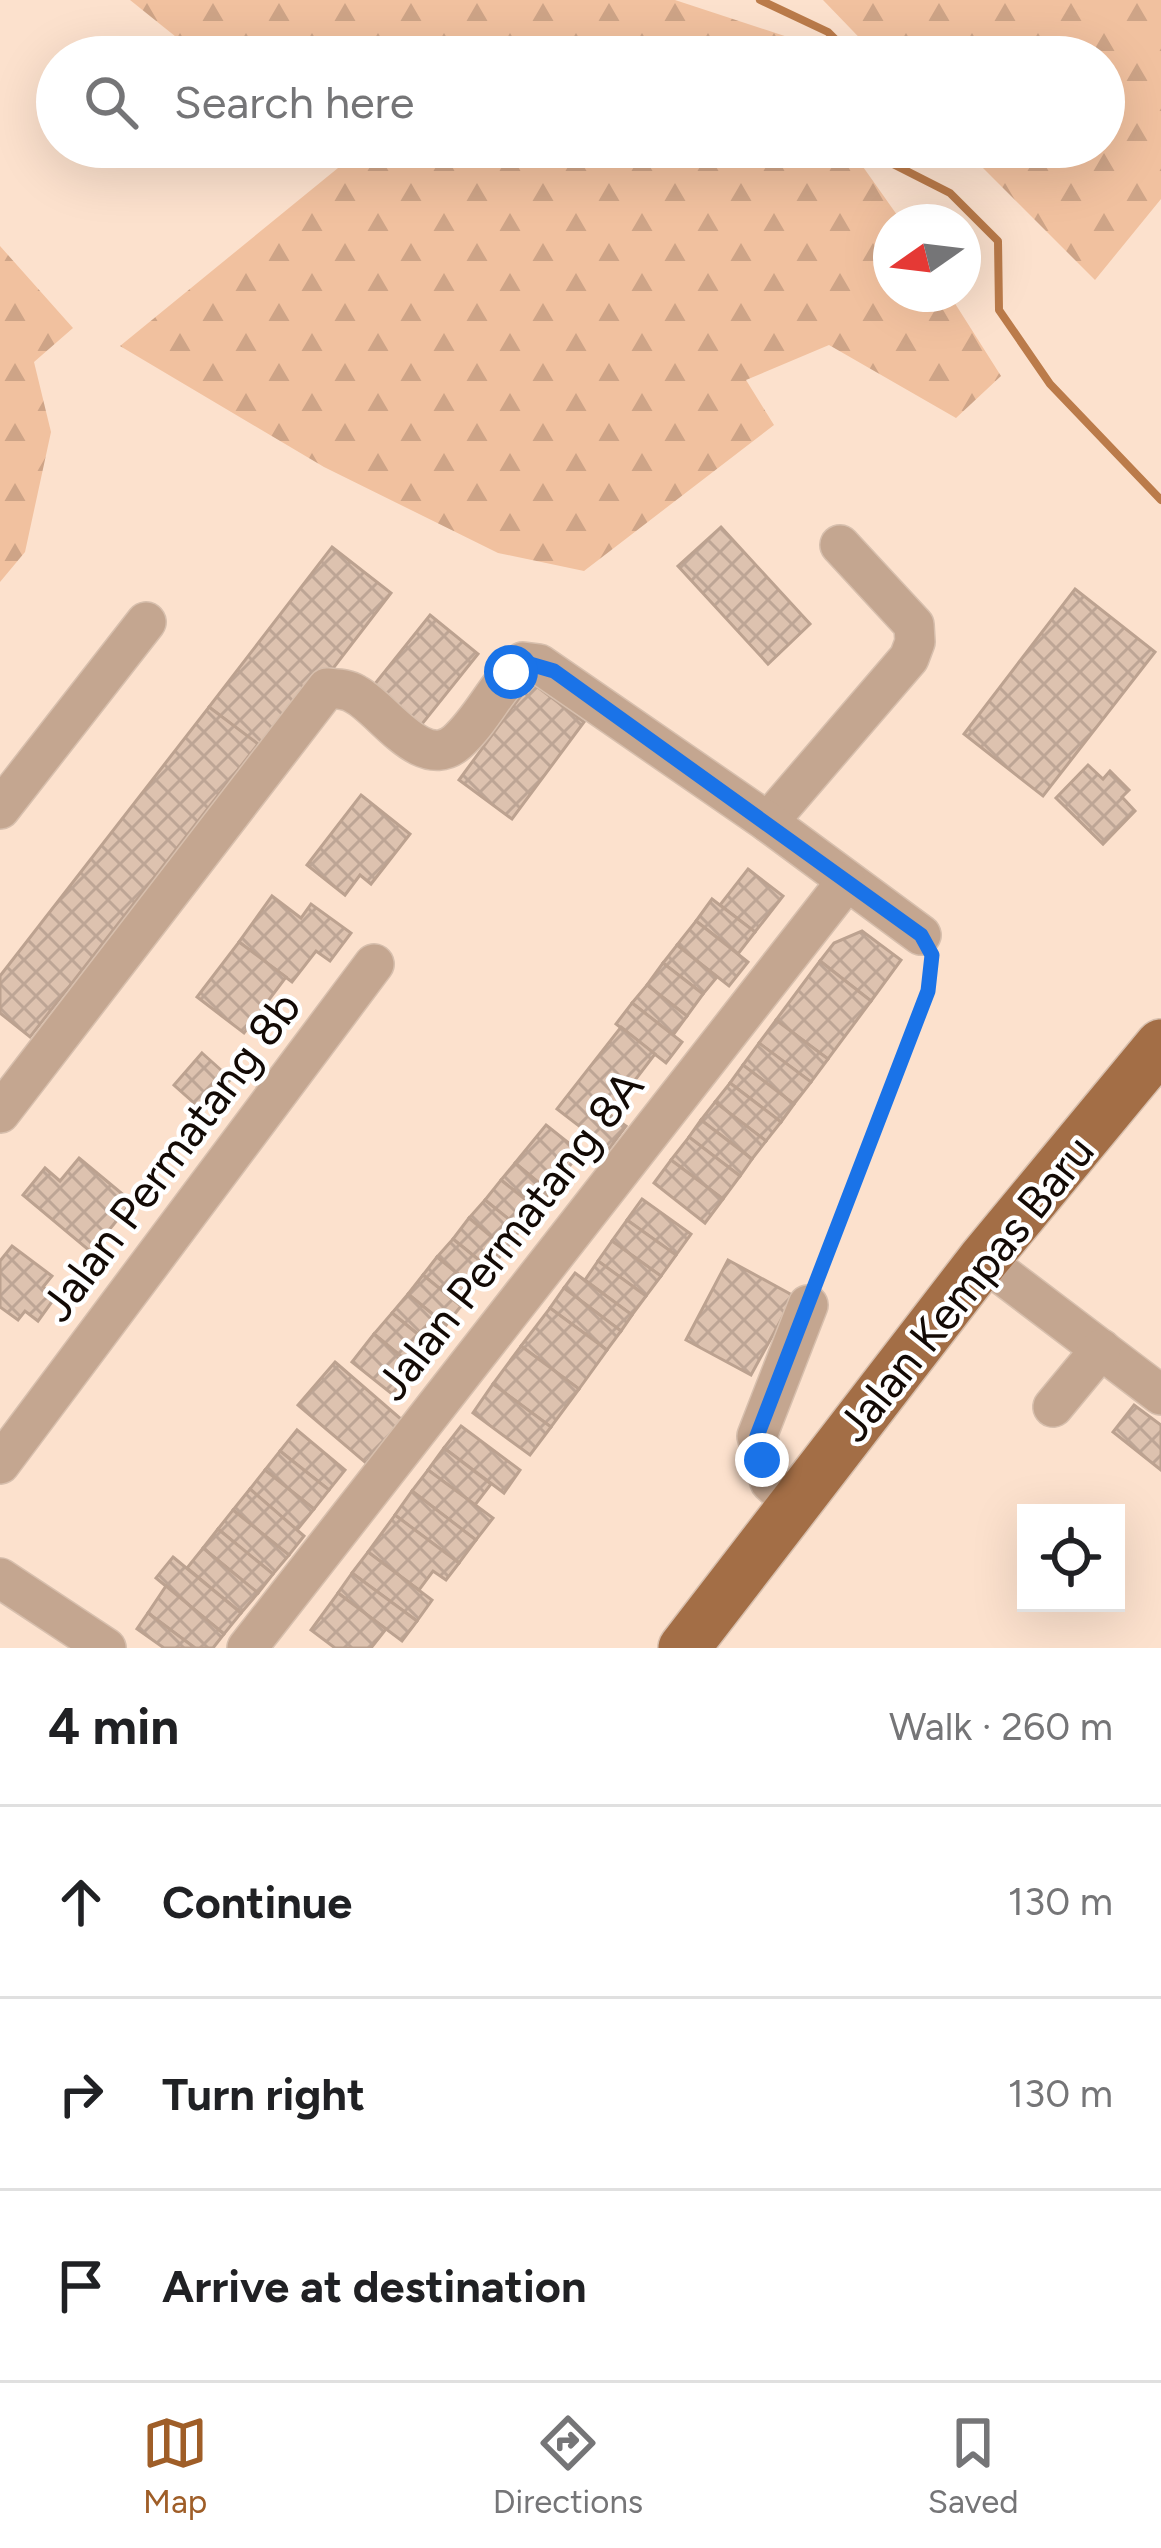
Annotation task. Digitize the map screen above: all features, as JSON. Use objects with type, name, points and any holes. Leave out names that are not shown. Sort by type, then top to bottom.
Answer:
[{"type":"main road","name":"Jalan Kempas Baru","points":[[684,1648],[983,1260],[1157,1058]]},
{"type":"street","points":[[768,822],[909,658],[915,642],[914,625],[840,544]]},
{"type":"street","points":[[0,808],[146,622]]},
{"type":"street","points":[[0,1113],[327,688],[357,694],[418,746],[435,749],[454,745],[523,662],[539,664],[768,822],[921,935]]},
{"type":"street","name":"Jalan Permatang 8A","points":[[247,1648],[846,882]]},
{"type":"street","name":"Jalan Permatang 8b","points":[[0,1464],[374,964]]},
{"type":"street","points":[[983,1260],[1161,1395]]},
{"type":"street","points":[[794,1504],[770,1482],[757,1436],[808,1305]]},
{"type":"street","points":[[1053,1407],[1101,1349]]},
{"type":"street","points":[[0,1578],[106,1648]]},
{"type":"path","points":[[808,1305],[928,991],[932,955],[921,935]]},
{"type":"green space","points":[[130,0],[675,0],[785,36],[175,36]]},
{"type":"green space","points":[[823,0],[1161,0],[1161,199],[1095,280],[983,168],[1125,168],[1125,36],[858,36]]},
{"type":"green space","points":[[338,168],[864,168],[889,204],[873,204],[873,312],[960,312],[1001,376],[956,418],[829,345],[746,380],[774,425],[584,571],[498,553],[324,467],[120,346]]},
{"type":"green space","points":[[0,246],[73,328],[34,362],[51,432],[25,552],[0,582]]},
{"type":"building","points":[[721,527],[810,624],[768,664],[678,566]]},
{"type":"building","points":[[332,547],[391,593],[268,753],[209,707]]},
{"type":"building","points":[[1075,589],[1155,652],[1043,796],[964,734]]},
{"type":"building","points":[[430,615],[478,654],[418,729],[370,690]]},
{"type":"building","points":[[531,682],[584,722],[512,819],[459,780]]},
{"type":"building","points":[[209,707],[258,744],[30,1037],[0,1013],[0,976]]},
{"type":"building","points":[[1088,765],[1103,779],[1110,771],[1129,790],[1122,797],[1135,811],[1103,844],[1056,798]]},
{"type":"building","points":[[361,795],[410,834],[371,884],[360,875],[345,895],[307,865]]},
{"type":"building","points":[[748,869],[783,896],[755,932],[720,905]]},
{"type":"building","points":[[272,896],[301,918],[311,904],[351,933],[330,961],[316,951],[292,982],[239,942]]},
{"type":"building","points":[[712,899],[755,932],[738,954],[696,921]]},
{"type":"building","points":[[696,921],[748,962],[729,986],[677,945]]},
{"type":"building","points":[[862,931],[901,960],[871,1001],[820,961],[834,943]]},
{"type":"building","points":[[239,942],[286,977],[244,1033],[197,997]]},
{"type":"building","points":[[677,945],[717,977],[703,994],[663,963]]},
{"type":"building","points":[[820,961],[871,1001],[828,1059],[776,1020]]},
{"type":"building","points":[[663,963],[703,994],[687,1016],[647,985]]},
{"type":"building","points":[[647,985],[687,1016],[673,1035],[632,1003]]},
{"type":"building","points":[[632,1003],[682,1042],[666,1063],[616,1024]]},
{"type":"building","points":[[776,1020],[828,1059],[811,1082],[759,1043]]},
{"type":"building","points":[[621,1027],[655,1054],[609,1114],[626,1126],[609,1149],[557,1109]]},
{"type":"building","points":[[759,1043],[811,1082],[794,1104],[743,1065]]},
{"type":"building","points":[[202,1053],[231,1079],[226,1084],[236,1093],[226,1104],[217,1096],[203,1111],[174,1085]]},
{"type":"building","points":[[743,1065],[794,1104],[781,1122],[730,1083]]},
{"type":"building","points":[[730,1083],[781,1122],[766,1141],[715,1102]]},
{"type":"building","points":[[715,1102],[766,1141],[752,1159],[701,1120]]},
{"type":"building","points":[[701,1120],[752,1159],[740,1176],[689,1137]]},
{"type":"building","points":[[546,1125],[580,1152],[550,1192],[515,1163]]},
{"type":"building","points":[[689,1137],[740,1176],[723,1199],[671,1160]]},
{"type":"building","points":[[79,1158],[132,1202],[91,1252],[23,1195],[45,1168],[60,1181]]},
{"type":"building","points":[[671,1160],[723,1199],[705,1223],[654,1183]]},
{"type":"building","points":[[515,1163],[550,1192],[537,1209],[501,1180]]},
{"type":"building","points":[[501,1180],[537,1209],[521,1229],[485,1200]]},
{"type":"building","points":[[642,1199],[691,1234],[676,1255],[627,1220]]},
{"type":"building","points":[[485,1200],[521,1229],[506,1249],[469,1218]]},
{"type":"building","points":[[469,1218],[506,1249],[490,1269],[453,1239]]},
{"type":"building","points":[[627,1220],[676,1255],[661,1276],[612,1241]]},
{"type":"building","points":[[453,1239],[490,1269],[475,1288],[437,1257]]},
{"type":"building","points":[[612,1241],[661,1276],[646,1296],[598,1261]]},
{"type":"building","points":[[12,1246],[52,1276],[43,1287],[56,1296],[38,1321],[25,1311],[18,1320],[0,1307],[0,1261]]},
{"type":"building","points":[[437,1257],[475,1288],[461,1306],[423,1275]]},
{"type":"building","points":[[728,1260],[794,1296],[751,1375],[686,1340]]},
{"type":"building","points":[[598,1261],[646,1296],[632,1315],[585,1280]]},
{"type":"building","points":[[575,1273],[632,1315],[621,1331],[564,1288]]},
{"type":"building","points":[[423,1275],[461,1306],[446,1325],[408,1294]]},
{"type":"building","points":[[564,1288],[621,1331],[607,1350],[550,1308]]},
{"type":"building","points":[[408,1294],[446,1325],[431,1345],[392,1313]]},
{"type":"building","points":[[550,1308],[607,1350],[579,1389],[521,1346]]},
{"type":"building","points":[[392,1313],[431,1345],[414,1367],[374,1334]]},
{"type":"building","points":[[374,1334],[414,1367],[392,1394],[352,1362]]},
{"type":"building","points":[[521,1346],[579,1389],[551,1427],[493,1384]]},
{"type":"building","points":[[335,1362],[402,1420],[366,1463],[298,1405]]},
{"type":"building","points":[[493,1384],[551,1427],[530,1455],[473,1413]]},
{"type":"building","points":[[1134,1405],[1161,1425],[1161,1470],[1113,1432]]},
{"type":"building","points":[[461,1426],[520,1470],[504,1493],[444,1448]]},
{"type":"building","points":[[297,1430],[345,1470],[329,1490],[280,1451]]},
{"type":"building","points":[[444,1448],[491,1484],[475,1505],[428,1470]]},
{"type":"building","points":[[280,1451],[329,1490],[314,1509],[265,1470]]},
{"type":"building","points":[[265,1470],[314,1509],[297,1530],[250,1489]]},
{"type":"building","points":[[428,1470],[493,1518],[476,1540],[412,1491]]},
{"type":"building","points":[[250,1489],[304,1536],[289,1555],[233,1510]]},
{"type":"building","points":[[412,1491],[476,1540],[459,1563],[395,1515]]},
{"type":"building","points":[[233,1510],[289,1555],[273,1574],[218,1529]]},
{"type":"building","points":[[395,1515],[459,1563],[446,1580],[433,1571],[419,1590],[368,1552]]},
{"type":"building","points":[[218,1529],[273,1574],[258,1593],[203,1548]]},
{"type":"building","points":[[203,1548],[258,1593],[241,1613],[187,1568]]},
{"type":"building","points":[[368,1552],[432,1600],[417,1621],[352,1573]]},
{"type":"building","points":[[173,1557],[241,1613],[224,1634],[156,1578]]},
{"type":"building","points":[[352,1573],[417,1621],[402,1641],[338,1593]]},
{"type":"building","points":[[166,1586],[224,1634],[213,1648],[195,1648],[148,1613]]},
{"type":"building","points":[[338,1593],[386,1629],[371,1648],[335,1648],[311,1630]]},
{"type":"building","points":[[148,1613],[195,1648],[164,1648],[137,1629]]},
{"type":"waterway","points":[[760,0],[832,36]]},
{"type":"waterway","points":[[901,168],[950,193],[998,241],[999,310],[1050,384],[1161,500]]},
{"type":"route","points":[[511,672],[523,662],[554,671],[921,935],[932,955],[928,991],[757,1436],[762,1460]]}]
